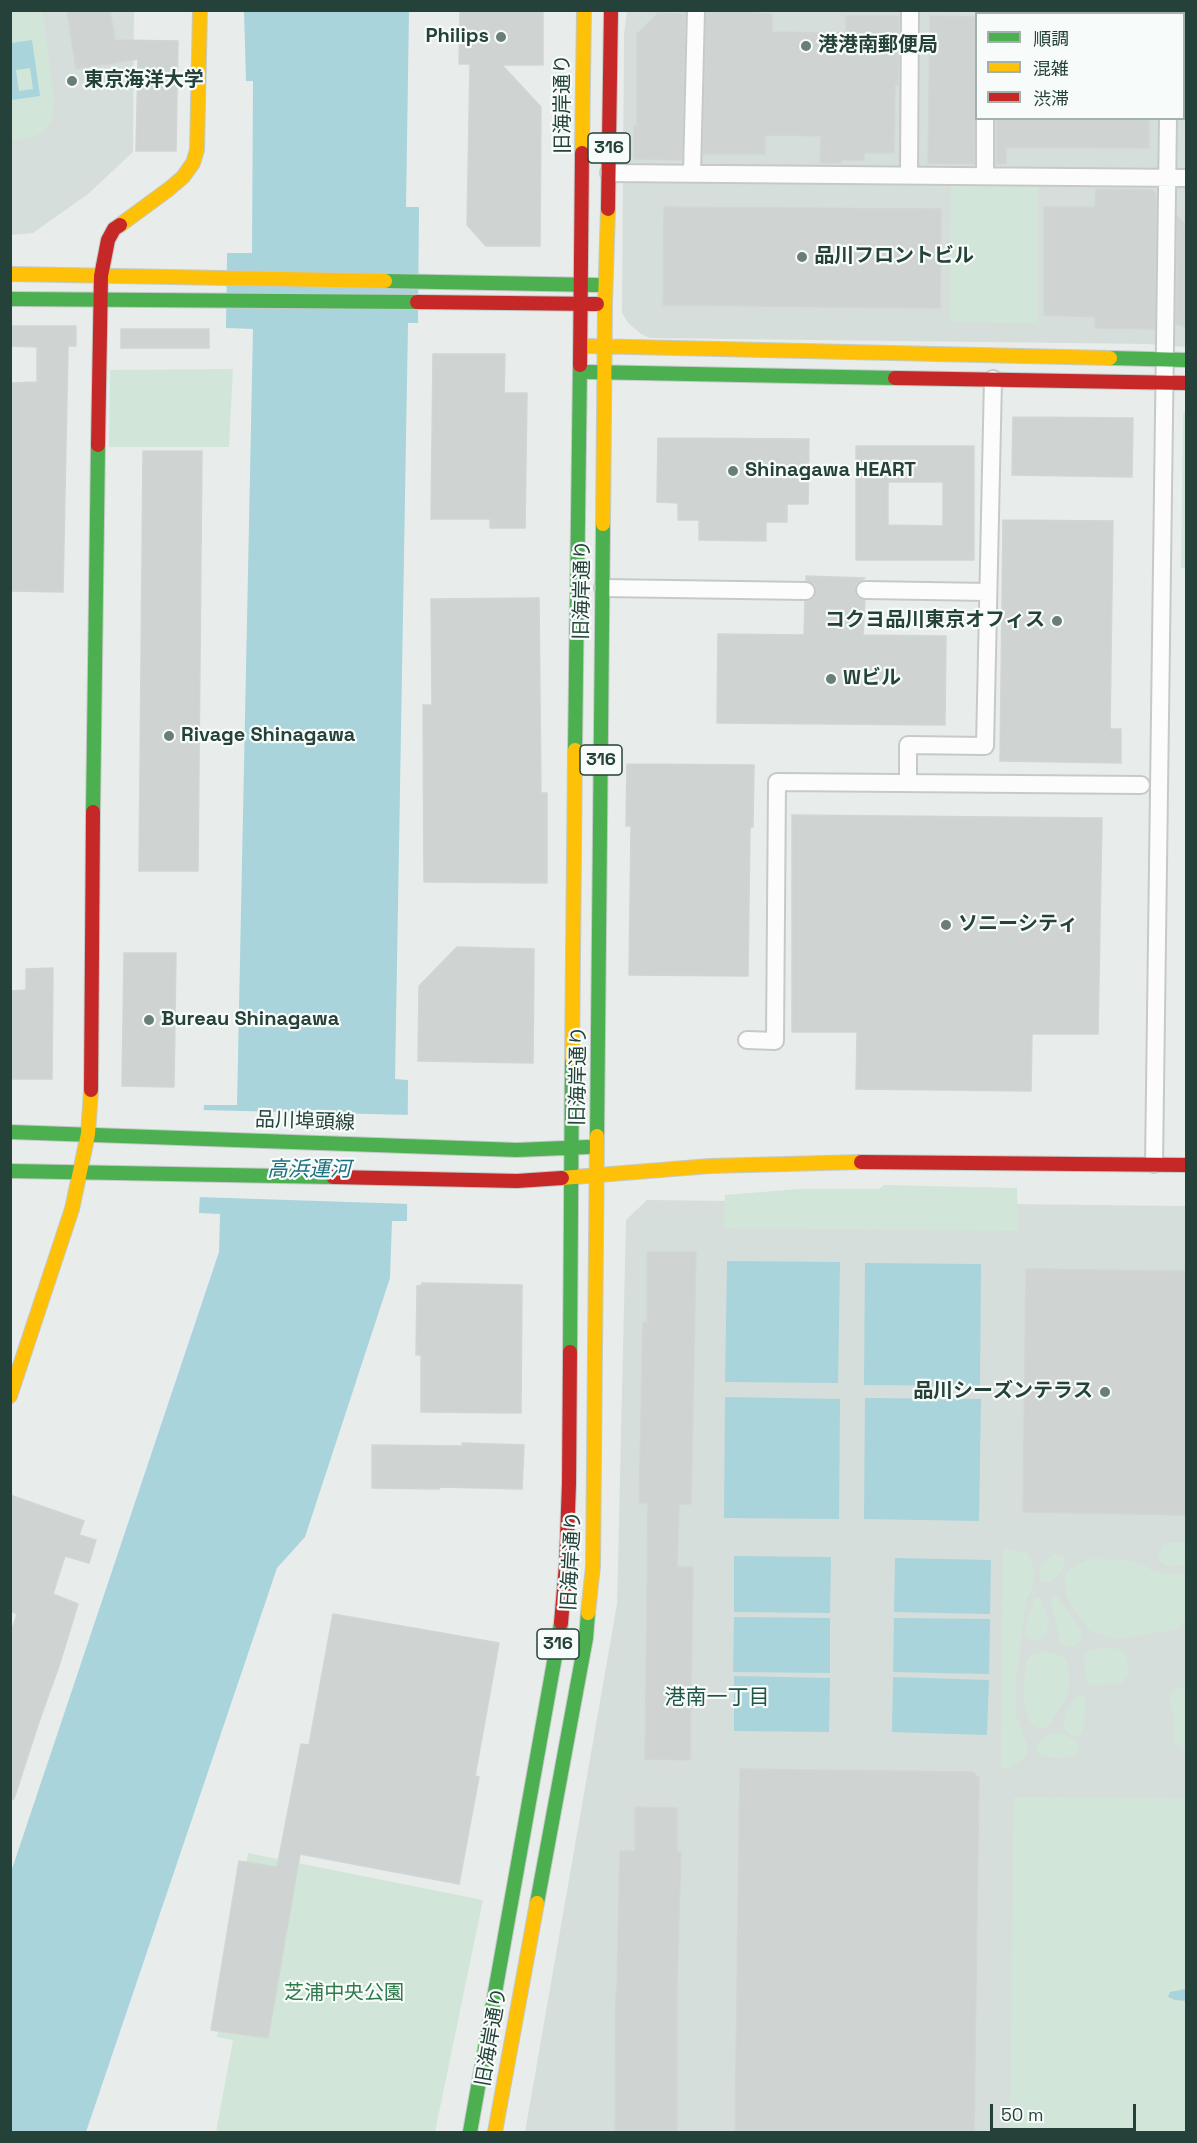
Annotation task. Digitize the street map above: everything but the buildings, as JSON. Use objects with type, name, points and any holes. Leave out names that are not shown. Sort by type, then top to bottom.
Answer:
[{"type":"main road","points":[[10,1396],[72,1209],[88,1134],[91,1104],[101,276],[108,240],[114,229],[170,189],[193,163],[197,150],[200,10]]},
{"type":"main road","name":"旧海岸通り","points":[[470,2133],[556,1657],[564,1601],[569,1484],[584,10]]},
{"type":"main road","name":"旧海岸通り","points":[[495,2133],[586,1638],[590,1605],[595,1485],[605,303],[611,10]]},
{"type":"main road","points":[[10,274],[607,286]]},
{"type":"main road","points":[[10,299],[605,303]]},
{"type":"main road","points":[[582,346],[1186,360]]},
{"type":"main road","points":[[581,372],[1186,383]]},
{"type":"main road","name":"品川埠頭線","points":[[10,1132],[518,1150],[598,1146]]},
{"type":"main road","points":[[10,1171],[517,1181],[710,1166],[828,1162],[1186,1165]]},
{"type":"street","points":[[692,173],[696,10]]},
{"type":"street","points":[[909,175],[910,10]]},
{"type":"street","points":[[985,120],[985,176]]},
{"type":"street","points":[[1154,1164],[1168,120]]},
{"type":"street","points":[[609,173],[1186,178]]},
{"type":"street","points":[[908,783],[908,745],[985,746],[993,379]]},
{"type":"street","points":[[603,588],[806,591]]},
{"type":"street","points":[[865,591],[988,592]]},
{"type":"street","points":[[747,1040],[775,1041],[777,782],[1141,785]]},
{"type":"shaded area","name":"東京海洋大学","points":[[11,11],[134,11],[133,152],[88,194],[33,233],[11,235]]},
{"type":"shaded area","points":[[627,11],[1186,11],[1186,347],[1147,344],[650,338],[628,323],[622,313],[624,34]]},
{"type":"shaded area","points":[[647,1200],[1186,1206],[1186,2132],[525,2132],[617,1604],[626,1220]]},
{"type":"green space","points":[[10,11],[41,12],[54,101],[52,119],[46,128],[36,136],[11,141]]},
{"type":"green space","points":[[951,186],[1038,187],[1038,323],[950,322]]},
{"type":"green space","points":[[233,369],[229,447],[109,447],[110,370]]},
{"type":"green space","points":[[1186,410],[1186,568],[1181,568],[1183,413]]},
{"type":"green space","points":[[884,1185],[1017,1188],[1018,1231],[724,1228],[725,1195],[798,1189],[879,1189]]},
{"type":"green space","points":[[1165,1543],[1186,1543],[1186,1565],[1168,1566],[1159,1561],[1159,1555]]},
{"type":"green space","points":[[1003,1549],[1027,1553],[1034,1567],[1032,1590],[1026,1600],[1016,1680],[1016,1714],[1027,1746],[1026,1756],[1010,1768],[1001,1768]]},
{"type":"green space","points":[[1053,1554],[1064,1557],[1062,1571],[1051,1582],[1041,1582],[1039,1572],[1041,1565]]},
{"type":"green space","points":[[1090,1559],[1123,1560],[1146,1566],[1162,1574],[1186,1575],[1186,1619],[1180,1627],[1167,1631],[1114,1639],[1089,1630],[1073,1608],[1066,1594],[1065,1584],[1066,1573],[1076,1565]]},
{"type":"green space","points":[[1057,1596],[1080,1629],[1082,1636],[1079,1642],[1072,1647],[1061,1643],[1050,1598]]},
{"type":"green space","points":[[1035,1598],[1040,1598],[1049,1619],[1046,1635],[1036,1641],[1028,1638],[1026,1631]]},
{"type":"green space","points":[[1104,1648],[1119,1649],[1125,1653],[1129,1669],[1127,1677],[1121,1683],[1091,1685],[1086,1681],[1084,1657],[1088,1651]]},
{"type":"green space","points":[[1044,1651],[1062,1656],[1067,1662],[1070,1681],[1066,1698],[1050,1724],[1044,1728],[1035,1727],[1030,1722],[1023,1688],[1027,1661],[1031,1655]]},
{"type":"green space","points":[[1184,1688],[1186,1690],[1186,1750],[1176,1745],[1174,1717],[1169,1699],[1175,1689]]},
{"type":"green space","points":[[1082,1694],[1086,1700],[1083,1728],[1080,1735],[1073,1736],[1068,1733],[1063,1724],[1069,1708],[1078,1695]]},
{"type":"green space","points":[[1052,1734],[1064,1734],[1076,1741],[1079,1745],[1078,1755],[1058,1758],[1039,1755],[1036,1746]]},
{"type":"green space","points":[[1014,1797],[1186,1799],[1186,2132],[1010,2132]]},
{"type":"green space","name":"芝浦中央公園","points":[[248,1853],[483,1900],[435,2132],[216,2132],[233,2040],[217,2037]]},
{"type":"water","name":"高浜運河","points":[[244,11],[409,11],[406,207],[419,207],[418,323],[408,323],[395,1079],[408,1080],[407,1221],[392,1221],[390,1278],[305,1537],[277,1568],[86,2132],[11,2132],[11,1872],[219,1252],[220,1214],[199,1213],[204,1105],[237,1105],[253,329],[226,328],[227,253],[252,253],[253,81],[246,81]]},
{"type":"water","points":[[32,40],[40,96],[11,100],[11,43]],"holes":[[[30,68],[33,89],[19,91],[16,70]]]},
{"type":"water","points":[[727,1261],[840,1262],[838,1383],[725,1382]]},
{"type":"water","points":[[865,1263],[981,1264],[980,1386],[864,1385]]},
{"type":"water","points":[[725,1397],[840,1399],[839,1519],[724,1518]]},
{"type":"water","points":[[865,1398],[981,1399],[979,1521],[864,1519]]},
{"type":"water","points":[[734,1556],[831,1557],[830,1613],[734,1612]]},
{"type":"water","points":[[895,1558],[991,1560],[990,1614],[894,1612]]},
{"type":"water","points":[[734,1617],[830,1618],[830,1673],[733,1672]]},
{"type":"water","points":[[894,1618],[990,1619],[989,1674],[893,1672]]},
{"type":"water","points":[[734,1676],[830,1678],[829,1732],[734,1731]]},
{"type":"water","points":[[893,1677],[989,1680],[987,1735],[892,1732]]},
{"type":"water","points":[[1186,1989],[1186,2001],[1168,1997],[1170,1992]]},
{"type":"pier","points":[[201,1110],[411,1115],[410,1204],[197,1197]]},
{"type":"traffic: fast","points":[[385,281],[597,285]]},
{"type":"traffic: fast","points":[[10,299],[417,302]]},
{"type":"traffic: fast","points":[[1110,358],[1186,360]]},
{"type":"traffic: fast","points":[[575,750],[580,365]]},
{"type":"traffic: fast","points":[[588,372],[895,378]]},
{"type":"traffic: fast","points":[[93,812],[98,445]]},
{"type":"traffic: fast","points":[[597,1136],[603,524]]},
{"type":"traffic: fast","points":[[570,1352],[572,1058]]},
{"type":"traffic: fast","points":[[10,1132],[517,1150],[588,1147]]},
{"type":"traffic: fast","points":[[10,1171],[333,1177]]},
{"type":"traffic: fast","points":[[537,1903],[586,1638],[588,1613]]},
{"type":"traffic: fast","points":[[470,2132],[561,1623]]},
{"type":"traffic: slow","points":[[120,225],[169,189],[183,177],[193,163],[197,150],[200,10]]},
{"type":"traffic: slow","points":[[582,153],[584,10]]},
{"type":"traffic: slow","points":[[603,524],[608,209]]},
{"type":"traffic: slow","points":[[10,274],[385,281]]},
{"type":"traffic: slow","points":[[588,346],[1110,358]]},
{"type":"traffic: slow","points":[[572,1058],[575,750]]},
{"type":"traffic: slow","points":[[10,1396],[72,1209],[88,1134],[91,1090]]},
{"type":"traffic: slow","points":[[588,1613],[593,1566],[597,1136]]},
{"type":"traffic: slow","points":[[562,1178],[710,1166],[861,1162]]},
{"type":"traffic: slow","points":[[495,2132],[537,1903]]},
{"type":"traffic: jam","points":[[608,209],[611,10]]},
{"type":"traffic: jam","points":[[580,365],[582,153]]},
{"type":"traffic: jam","points":[[98,445],[101,276],[108,240],[114,229],[120,225]]},
{"type":"traffic: jam","points":[[417,302],[597,304]]},
{"type":"traffic: jam","points":[[895,378],[1186,383]]},
{"type":"traffic: jam","points":[[91,1090],[93,812]]},
{"type":"traffic: jam","points":[[861,1162],[1186,1165]]},
{"type":"traffic: jam","points":[[333,1177],[517,1181],[562,1178]]},
{"type":"traffic: jam","points":[[561,1623],[569,1484],[570,1352]]},
{"type":"place","name":"Philips","points":[[501,37]]},
{"type":"place","name":"港港南郵便局","points":[[806,46]]},
{"type":"place","name":"東京海洋大学","points":[[72,81]]},
{"type":"place","name":"品川フロントビル","points":[[802,257]]},
{"type":"place","name":"Shinagawa HEART","points":[[733,471]]},
{"type":"place","name":"コクヨ品川東京オフィス","points":[[1057,621]]},
{"type":"place","name":"Wビル","points":[[831,679]]},
{"type":"place","name":"Rivage Shinagawa","points":[[169,736]]},
{"type":"place","name":"ソニーシティ","points":[[946,925]]},
{"type":"place","name":"Bureau Shinagawa","points":[[149,1020]]},
{"type":"place","name":"品川シーズンテラス","points":[[1105,1392]]},
{"type":"district","name":"港南一丁目","points":[[717,1698]]}]
